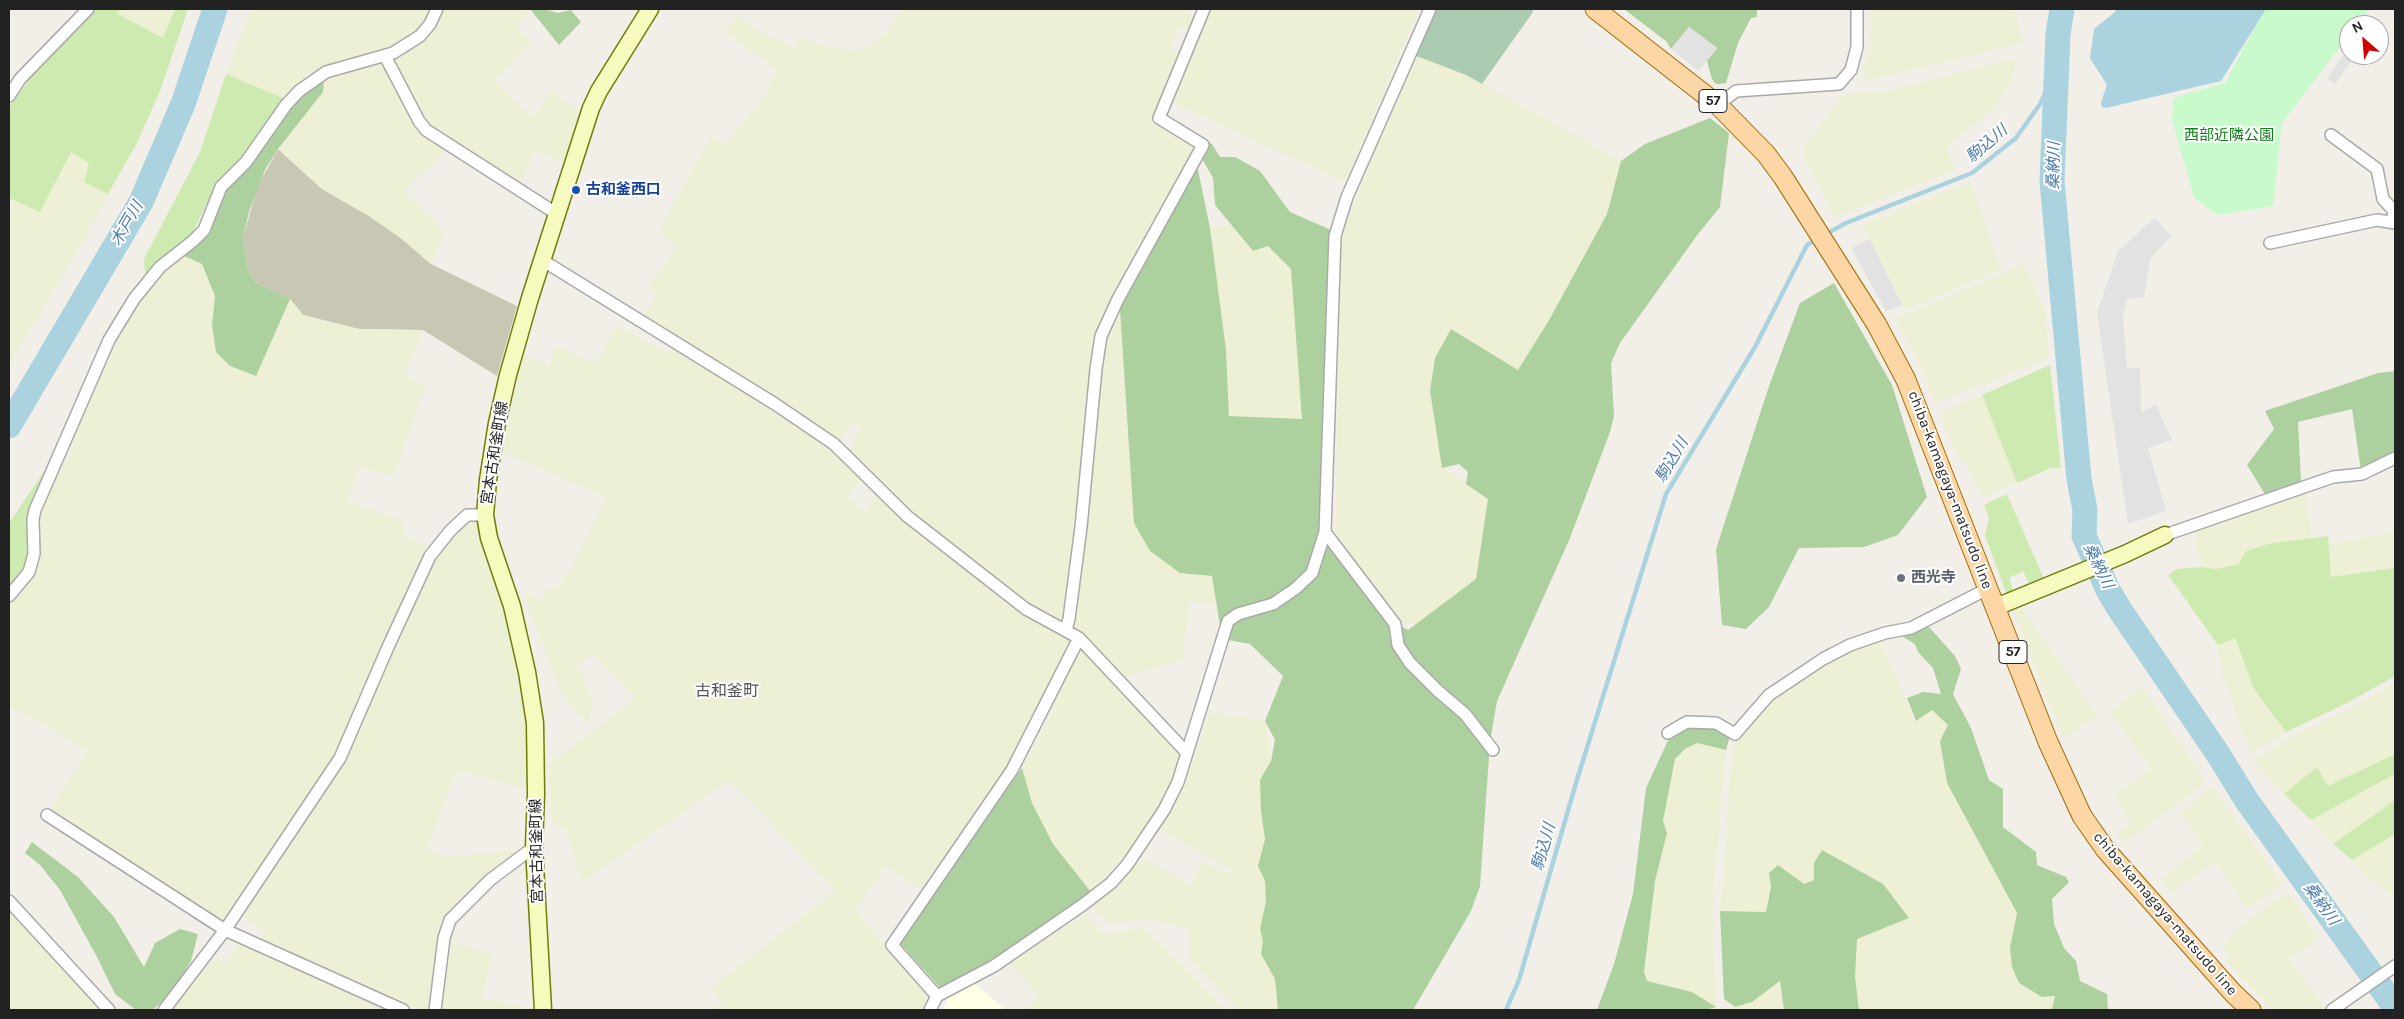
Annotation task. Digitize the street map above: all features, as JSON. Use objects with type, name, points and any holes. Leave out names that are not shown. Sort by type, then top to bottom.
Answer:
[{"type":"main road","name":"chiba-kamagaya-matsudo line","points":[[1595,9],[1718,105],[1766,154],[1808,216],[1877,324],[1906,380],[2048,742],[2082,816],[2105,849],[2233,994],[2251,1010]]},
{"type":"street","points":[[9,96],[20,79],[88,9]]},
{"type":"street","points":[[9,596],[29,572],[34,554],[33,519],[35,510],[108,340],[134,299],[160,267],[204,230],[221,187],[246,162],[286,105],[299,91],[326,72],[385,56],[420,36],[430,24],[437,9]]},
{"type":"street","name":"宮本古和釜町線","points":[[543,1010],[534,847],[536,794],[535,723],[527,672],[512,606],[489,538],[486,515],[488,480],[497,423],[511,365],[542,260],[591,108],[599,91],[650,9]]},
{"type":"street","points":[[1066,630],[1069,620],[1081,527],[1096,369],[1101,336],[1118,299],[1203,145],[1159,118],[1204,9]]},
{"type":"street","points":[[930,1010],[937,996],[994,966],[1111,883],[1127,864],[1164,810],[1178,782],[1228,621],[1238,614],[1273,604],[1295,589],[1312,573],[1325,532],[1335,236],[1347,197],[1430,9]]},
{"type":"street","points":[[1718,105],[1736,91],[1839,84],[1851,70],[1857,46],[1856,9]]},
{"type":"street","points":[[385,56],[419,122],[426,130],[557,214]]},
{"type":"street","points":[[2270,243],[2377,220],[2394,223],[2394,210],[2383,199],[2377,169],[2331,135]]},
{"type":"street","points":[[542,260],[774,404],[834,444],[907,516],[1026,609],[1079,638],[1187,753]]},
{"type":"street","points":[[1996,607],[2125,554],[2165,535],[2334,477],[2362,474],[2395,458]]},
{"type":"street","points":[[164,1010],[225,930],[340,758],[430,556],[450,531],[467,515],[486,515]]},
{"type":"street","points":[[1325,532],[1395,624],[1398,645],[1410,663],[1465,714],[1493,750]]},
{"type":"street","points":[[1668,732],[1687,722],[1716,723],[1735,734],[1769,695],[1823,659],[1850,645],[1885,633],[1911,628],[1989,588]]},
{"type":"street","points":[[937,996],[892,945],[1012,770],[1079,638]]},
{"type":"street","points":[[47,815],[225,930],[403,1010]]},
{"type":"street","points":[[434,1010],[444,938],[450,920],[490,880],[534,847]]},
{"type":"street","points":[[9,901],[109,1010]]},
{"type":"street","points":[[2332,1010],[2358,990],[2395,966]]},
{"type":"shaded area","points":[[120,9],[175,9],[163,38],[118,13]]},
{"type":"shaded area","points":[[251,9],[432,9],[428,20],[418,31],[392,48],[321,67],[308,74],[285,99],[226,74]]},
{"type":"shaded area","points":[[443,9],[531,10],[516,26],[531,42],[494,82],[533,117],[553,91],[581,112],[565,162],[534,151],[520,185],[431,129],[420,117],[394,66],[394,60],[397,56],[427,40],[436,29]]},
{"type":"shaded area","points":[[902,9],[1189,9],[1187,13],[1195,15],[1189,30],[1179,25],[1170,49],[1181,54],[1153,121],[1197,145],[1115,300],[1096,331],[1089,374],[1086,449],[1066,619],[1058,623],[1027,604],[909,514],[848,453],[862,426],[849,424],[839,442],[643,317],[657,294],[649,285],[677,247],[659,230],[711,136],[725,144],[765,96],[777,70],[725,32],[737,15],[761,33],[795,48],[798,37],[825,46],[861,51],[884,36]]},
{"type":"shaded area","points":[[1211,9],[1419,9],[1345,182],[1172,102]]},
{"type":"shaded area","points":[[1436,9],[1532,9],[1533,12],[1482,84],[1466,75],[1414,55]]},
{"type":"shaded area","points":[[1870,9],[2015,9],[2024,43],[1867,80],[1862,69],[1872,48]]},
{"type":"shaded area","points":[[1689,27],[1717,48],[1699,71],[1671,49]]},
{"type":"shaded area","points":[[1414,55],[1466,75],[1621,161],[1607,214],[1548,322],[1518,370],[1451,329],[1442,467],[1488,498],[1476,579],[1419,623],[1397,624],[1336,533],[1340,239]]},
{"type":"shaded area","points":[[2016,58],[2012,81],[1994,108],[1946,148],[1955,170],[1835,217],[1806,163],[1806,144],[1843,95],[1888,91]]},
{"type":"shaded area","points":[[2339,61],[2339,65],[2349,65],[2335,84],[2327,78]]},
{"type":"shaded area","points":[[383,63],[417,124],[447,149],[403,191],[445,232],[431,264],[402,239],[369,216],[322,189],[278,149],[323,92],[324,79]]},
{"type":"shaded area","points":[[278,149],[322,189],[369,216],[402,239],[431,264],[517,306],[497,376],[423,330],[359,329],[303,315],[290,299],[256,283],[248,270],[243,237],[258,186]]},
{"type":"shaded area","points":[[71,152],[89,163],[84,182],[108,194],[86,236],[9,365],[9,215],[15,201],[40,212]]},
{"type":"shaded area","points":[[1971,182],[2001,269],[1905,310],[1863,224]]},
{"type":"shaded area","points":[[2155,218],[2171,236],[2150,259],[2144,297],[2127,299],[2123,317],[2127,368],[2140,368],[2141,412],[2156,405],[2172,440],[2148,448],[2166,511],[2128,524],[2097,313],[2118,251]]},
{"type":"shaded area","points":[[1231,224],[1253,251],[1268,246],[1291,269],[1302,419],[1229,416],[1226,350],[1210,228]]},
{"type":"shaded area","points":[[1870,239],[1902,305],[1886,311],[1851,248]]},
{"type":"shaded area","points":[[182,255],[202,264],[215,296],[212,325],[256,376],[290,299],[303,315],[359,329],[423,330],[405,375],[426,387],[394,477],[358,466],[347,502],[404,521],[404,537],[428,546],[345,734],[321,775],[220,924],[51,808],[88,750],[9,705],[9,605],[22,593],[34,573],[39,552],[39,521],[43,502],[66,459],[114,342],[163,269]]},
{"type":"shaded area","points":[[2024,264],[2045,311],[2049,358],[1935,403],[1924,374],[1896,319]]},
{"type":"shaded area","points":[[1120,310],[1134,523],[1180,573],[1213,576],[1216,604],[1190,601],[1182,661],[1119,677],[1101,654],[1073,627],[1104,337]]},
{"type":"shaded area","points":[[617,326],[669,354],[674,344],[829,446],[862,478],[848,498],[865,512],[877,493],[1073,639],[1009,765],[920,889],[886,866],[855,911],[933,997],[926,1010],[713,1010],[722,1004],[711,987],[836,891],[730,780],[582,882],[566,830],[551,819],[549,764],[636,698],[593,654],[575,668],[583,677],[592,702],[588,724],[561,693],[525,599],[527,592],[540,601],[549,587],[556,590],[573,565],[607,497],[504,453],[507,427],[523,354],[549,367],[556,346],[596,363]]},
{"type":"shaded area","points":[[1982,395],[2017,483],[1981,497],[1970,470],[1955,451],[1940,413]]},
{"type":"shaded area","points":[[2306,492],[2311,538],[2272,543],[2239,564],[2216,569],[2201,567],[2194,530]]},
{"type":"shaded area","points":[[469,519],[479,520],[480,538],[505,609],[520,674],[525,722],[527,789],[456,770],[427,849],[447,857],[517,850],[463,894],[443,921],[437,940],[428,1010],[421,1010],[260,940],[265,931],[241,915],[344,762],[432,559],[452,534]]},
{"type":"shaded area","points":[[2395,532],[2395,568],[2331,577],[2328,545]]},
{"type":"shaded area","points":[[2019,604],[2098,716],[2063,738],[2013,610]]},
{"type":"shaded area","points":[[2235,638],[2254,689],[2286,732],[2252,753],[2240,726],[2219,661],[2218,645]]},
{"type":"shaded area","points":[[1879,639],[1915,721],[1932,709],[1948,725],[1947,783],[2017,913],[2010,948],[2012,967],[2019,983],[2042,997],[2056,996],[2052,1010],[1859,1010],[1855,977],[1857,939],[1909,918],[1814,863],[1814,880],[1804,884],[1778,866],[1769,876],[1771,887],[1766,912],[1721,911],[1732,753],[1736,739],[1771,698],[1800,678],[1852,649]]},
{"type":"shaded area","points":[[1080,643],[1181,754],[1173,780],[1160,805],[1132,847],[1091,892],[1053,844],[1032,803],[1022,768],[1048,719]]},
{"type":"shaded area","points":[[2395,682],[2395,754],[2328,786],[2317,767],[2284,794],[2254,761],[2297,734],[2352,708]]},
{"type":"shaded area","points":[[2142,686],[2206,782],[2125,843],[2118,834],[2131,822],[2114,795],[2152,769],[2110,712]]},
{"type":"shaded area","points":[[1209,713],[1265,721],[1271,761],[1261,780],[1261,811],[1265,839],[1258,866],[1265,881],[1266,901],[1260,929],[1263,941],[1261,954],[1275,979],[1278,1010],[1239,1010],[1189,958],[1189,927],[1145,919],[1110,924],[1092,907],[1143,858],[1191,885],[1202,862],[1232,876],[1233,870],[1160,830],[1192,766]]},
{"type":"shaded area","points":[[1697,743],[1726,750],[1712,905],[1716,1007],[1734,1007],[1752,1002],[1780,981],[1784,1010],[1704,1010],[1715,1007],[1692,992],[1647,981],[1644,972],[1655,881],[1667,833],[1663,821],[1675,758],[1685,749]]},
{"type":"shaded area","points":[[2395,774],[2395,800],[2333,844],[2311,820]]},
{"type":"shaded area","points":[[2212,787],[2283,885],[2247,908],[2215,862],[2170,894],[2161,879],[2204,845],[2180,812]]},
{"type":"shaded area","points":[[2395,834],[2395,898],[2364,874],[2352,860]]},
{"type":"shaded area","points":[[2288,892],[2319,939],[2289,959],[2325,1008],[2321,1010],[2272,1010],[2225,960],[2230,955],[2224,947],[2237,928]]},
{"type":"shaded area","points":[[9,911],[101,1010],[9,1010]]},
{"type":"shaded area","points":[[1086,914],[1101,934],[1145,928],[1226,1010],[1026,1010],[1035,1000],[1036,993],[1010,963]]},
{"type":"shaded area","points":[[447,941],[492,953],[482,998],[531,1008],[531,1010],[438,1010]]},
{"type":"shaded area","points":[[239,944],[390,1010],[171,1010],[216,956],[224,964]]},
{"type":"shaded area","points":[[974,984],[1006,1010],[943,1010],[949,996]]},
{"type":"green space","points":[[94,9],[120,9],[118,14],[163,38],[175,9],[188,9],[160,91],[137,143],[108,194],[84,182],[89,163],[71,152],[40,212],[9,198],[9,107],[28,81]]},
{"type":"green space","points":[[530,9],[544,9],[558,13],[571,10],[581,22],[559,45]]},
{"type":"green space","points":[[1624,9],[1757,9],[1757,17],[1751,18],[1738,43],[1726,83],[1716,84],[1712,79],[1707,61],[1717,48],[1689,27],[1671,49],[1667,42]]},
{"type":"green space","name":"西部近隣公園","points":[[2265,9],[2369,9],[2364,15],[2339,15],[2339,48],[2282,123],[2273,206],[2217,215],[2194,197],[2172,120],[2173,98],[2225,83]]},
{"type":"green space","points":[[226,74],[285,99],[242,158],[216,185],[190,238],[177,246],[145,276],[144,259],[200,152]]},
{"type":"green space","points":[[324,79],[323,92],[278,149],[266,168],[249,212],[243,237],[248,270],[256,283],[290,299],[256,376],[230,366],[216,352],[212,325],[215,296],[202,264],[182,255],[197,245],[206,234],[216,208],[226,190],[290,108],[302,94]]},
{"type":"green space","points":[[1710,118],[1729,133],[1720,207],[1698,234],[1620,343],[1611,363],[1614,416],[1610,432],[1570,538],[1497,701],[1490,742],[1480,886],[1471,911],[1413,1010],[1278,1010],[1275,979],[1261,954],[1263,941],[1260,929],[1266,901],[1265,881],[1258,866],[1265,839],[1261,811],[1260,780],[1271,761],[1275,740],[1265,721],[1283,676],[1250,644],[1222,639],[1212,576],[1180,573],[1150,551],[1134,523],[1120,310],[1197,165],[1210,228],[1226,350],[1229,416],[1302,419],[1291,269],[1268,246],[1253,251],[1215,205],[1213,178],[1201,157],[1201,140],[1212,144],[1220,157],[1235,157],[1260,171],[1290,212],[1331,230],[1321,530],[1397,624],[1408,630],[1476,579],[1488,499],[1466,484],[1468,472],[1459,464],[1442,468],[1430,391],[1435,358],[1451,329],[1518,370],[1548,322],[1607,214],[1621,161],[1645,144]]},
{"type":"green space","points":[[1834,283],[1892,385],[1927,497],[1898,535],[1864,547],[1799,548],[1769,607],[1746,629],[1722,625],[1716,549],[1769,386],[1800,303]]},
{"type":"green space","points":[[2050,365],[2061,468],[2051,468],[2017,483],[1982,395]]},
{"type":"green space","points":[[2395,371],[2395,454],[2361,471],[2352,409],[2298,422],[2301,482],[2265,494],[2247,465],[2274,429],[2265,411],[2378,373]]},
{"type":"green space","points":[[54,457],[24,570],[9,589],[9,523]]},
{"type":"green space","points":[[2007,494],[2045,581],[2031,588],[2023,571],[2009,578],[2015,594],[2008,597],[1985,536],[1989,518],[1984,505]]},
{"type":"green space","points":[[2328,536],[2331,577],[2395,568],[2395,676],[2349,702],[2286,732],[2254,689],[2235,638],[2218,645],[2168,575],[2177,569],[2201,567],[2216,569],[2239,564],[2246,551],[2272,543]]},
{"type":"green space","points":[[1929,627],[1955,656],[1961,669],[1953,694],[1971,728],[1989,780],[2003,789],[2003,827],[2036,852],[2037,865],[2066,877],[2069,882],[2052,899],[2054,924],[2064,948],[2076,961],[2080,981],[2107,994],[2108,1010],[2052,1010],[2055,996],[2042,997],[2019,983],[2012,967],[2010,948],[2017,913],[1947,783],[1940,741],[1948,725],[1932,710],[1916,721],[1907,698],[1923,692],[1941,694],[1933,668],[1918,652],[1915,644],[1903,637]]},
{"type":"green space","points":[[1688,724],[1716,727],[1730,736],[1726,750],[1697,743],[1685,749],[1675,759],[1663,821],[1667,833],[1655,881],[1644,972],[1647,981],[1692,992],[1716,1007],[1704,1010],[1597,1010],[1614,964],[1633,894],[1646,788],[1671,734]]},
{"type":"green space","points":[[2395,754],[2395,774],[2311,820],[2284,794],[2317,767],[2328,786]]},
{"type":"green space","points":[[1022,768],[1032,803],[1053,844],[1091,892],[991,963],[942,990],[900,943]]},
{"type":"green space","points":[[2395,800],[2395,834],[2352,860],[2333,844]]},
{"type":"green space","points":[[32,842],[78,877],[114,917],[144,967],[155,943],[180,929],[198,934],[191,961],[171,995],[152,1010],[136,1010],[115,994],[60,890],[40,865],[25,853]]},
{"type":"green space","points":[[1822,850],[1883,884],[1909,918],[1857,939],[1855,977],[1859,1010],[1784,1010],[1780,981],[1752,1002],[1735,1007],[1724,999],[1720,911],[1766,912],[1771,887],[1769,873],[1778,865],[1804,884],[1814,880],[1814,863]]},
{"type":"water","points":[[2116,9],[2266,9],[2221,81],[2106,108],[2102,107],[2101,102],[2107,85],[2090,58],[2094,29],[2115,12]]},
{"type":"waterway","name":"木戸川","points":[[9,426],[141,202],[183,104],[215,9]]},
{"type":"waterway","name":"桑納川","points":[[2062,9],[2058,34],[2052,181],[2079,479],[2085,510],[2084,536],[2108,590],[2120,610],[2218,754],[2247,801],[2395,1007]]},
{"type":"waterway","name":"駒込川","points":[[1826,234],[1846,223],[1972,173],[2016,138],[2040,104],[2058,67]]},
{"type":"waterway","name":"駒込川","points":[[1506,1010],[1519,980],[1576,783],[1666,494],[1755,347],[1807,245],[1817,239]]},
{"type":"place","name":"古和釜西口","points":[[576,190]]},
{"type":"place","name":"西光寺","points":[[1901,578]]},
{"type":"district","name":"古和釜町","points":[[727,691]]}]
